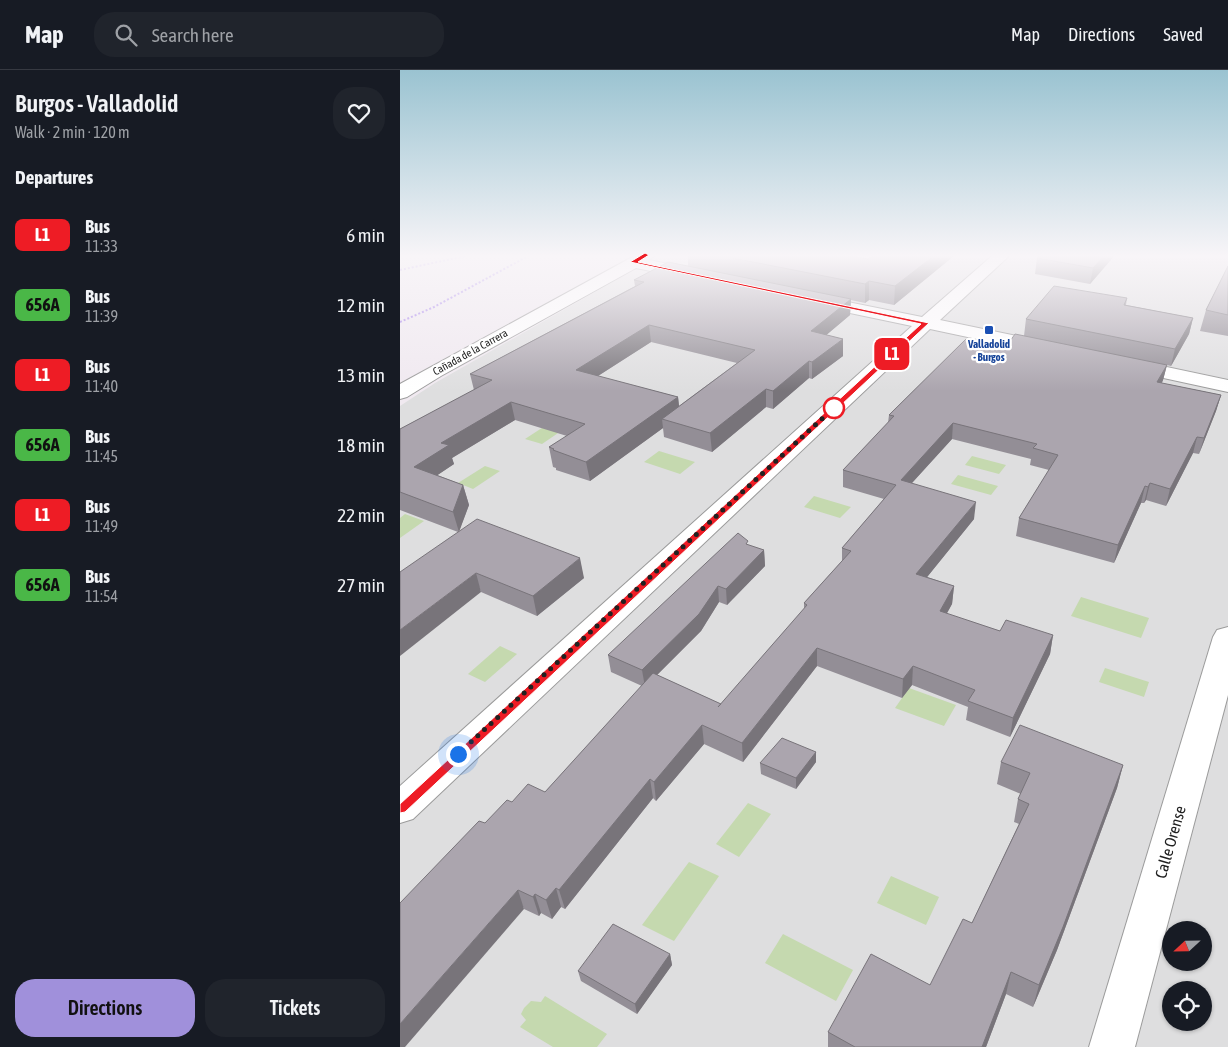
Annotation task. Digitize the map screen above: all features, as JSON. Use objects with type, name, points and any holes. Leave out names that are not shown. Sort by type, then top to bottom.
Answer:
[{"type":"street","name":"Cañada de la Carrera","points":[[400,393],[434,372],[563,301]]},
{"type":"street","points":[[821,301],[1062,351]]},
{"type":"street","points":[[400,808],[951,301]]},
{"type":"street","points":[[1111,361],[1228,386]]},
{"type":"street","name":"Calle Orense","points":[[1112,1047],[1228,637]]},
{"type":"path","points":[[400,322],[446,301]]},
{"type":"shaded area","points":[[580,301],[1228,301],[1228,1047],[400,1047],[400,406],[435,383]]},
{"type":"shaded area","points":[[548,424],[564,429],[542,444],[525,439]]},
{"type":"shaded area","points":[[659,451],[695,462],[680,474],[644,462]]},
{"type":"shaded area","points":[[972,456],[1006,465],[999,474],[965,465]]},
{"type":"shaded area","points":[[485,466],[500,471],[473,489],[458,483]]},
{"type":"shaded area","points":[[958,475],[998,486],[991,495],[951,484]]},
{"type":"shaded area","points":[[814,496],[851,507],[840,518],[804,507]]},
{"type":"shaded area","points":[[405,514],[424,521],[400,538],[400,518]]},
{"type":"shaded area","points":[[1081,597],[1149,618],[1141,638],[1071,616]]},
{"type":"shaded area","points":[[500,646],[517,654],[485,682],[468,674]]},
{"type":"shaded area","points":[[1105,668],[1149,682],[1144,697],[1099,682]]},
{"type":"shaded area","points":[[909,688],[956,705],[944,726],[895,708]]},
{"type":"shaded area","points":[[748,803],[771,814],[739,857],[716,844]]},
{"type":"shaded area","points":[[689,862],[719,876],[674,941],[642,925]]},
{"type":"shaded area","points":[[891,876],[939,897],[926,925],[877,903]]},
{"type":"shaded area","points":[[783,934],[853,970],[836,1001],[765,963]]},
{"type":"shaded area","points":[[545,996],[607,1034],[597,1047],[553,1047],[520,1027],[526,1020],[521,1014],[524,1008],[531,1001],[541,1002]]},
{"type":"building","points":[[609,301],[849,301],[811,331],[843,339],[812,362],[809,361],[773,391],[766,389],[710,433],[662,419],[755,350],[649,325],[576,370],[678,397],[586,462],[549,447],[585,424],[511,402],[441,443],[449,445],[414,467],[463,485],[453,512],[400,492],[400,429],[492,380],[470,374]]},
{"type":"building","points":[[1042,301],[1126,301],[1124,305],[1193,318],[1175,349],[1026,319]]},
{"type":"building","points":[[1211,301],[1228,301],[1228,315],[1206,310]]},
{"type":"building","points":[[1015,334],[1167,365],[1157,382],[1221,395],[1204,438],[1197,437],[1170,489],[1150,483],[1148,487],[1145,486],[1118,545],[1019,518],[1058,455],[1033,448],[1037,444],[953,423],[901,480],[976,502],[916,574],[954,586],[940,611],[1000,631],[1006,620],[1053,635],[1013,718],[968,701],[975,690],[913,666],[903,679],[817,648],[742,743],[702,725],[654,782],[650,779],[559,890],[556,888],[546,900],[535,894],[533,897],[518,890],[400,1024],[400,903],[479,821],[485,823],[507,800],[512,802],[528,784],[545,792],[653,673],[721,704],[807,605],[804,603],[851,551],[842,548],[896,485],[843,470],[894,416],[889,415],[966,339],[991,344],[994,341],[1008,344]]},
{"type":"building","points":[[477,519],[580,558],[533,596],[476,573],[400,630],[400,572]]},
{"type":"building","points":[[738,533],[748,541],[746,544],[764,550],[726,589],[718,586],[699,614],[642,670],[608,655]]},
{"type":"building","points":[[1020,725],[1123,765],[1063,927],[1039,985],[1011,972],[982,1047],[855,1047],[828,1032],[871,954],[930,985],[963,919],[972,923],[1029,804],[1018,799],[1030,773],[1001,762]]},
{"type":"building","points":[[782,738],[816,752],[796,778],[760,763]]},
{"type":"building","points":[[613,924],[670,954],[635,1004],[578,971]]},
{"type":"bus line","name":"L1","points":[[400,808],[926,323],[818,301]]},
{"type":"place","name":"Valladolid - Burgos","points":[[989,330]]},
{"type":"route","points":[[458,754],[838,404],[834,408]]}]
